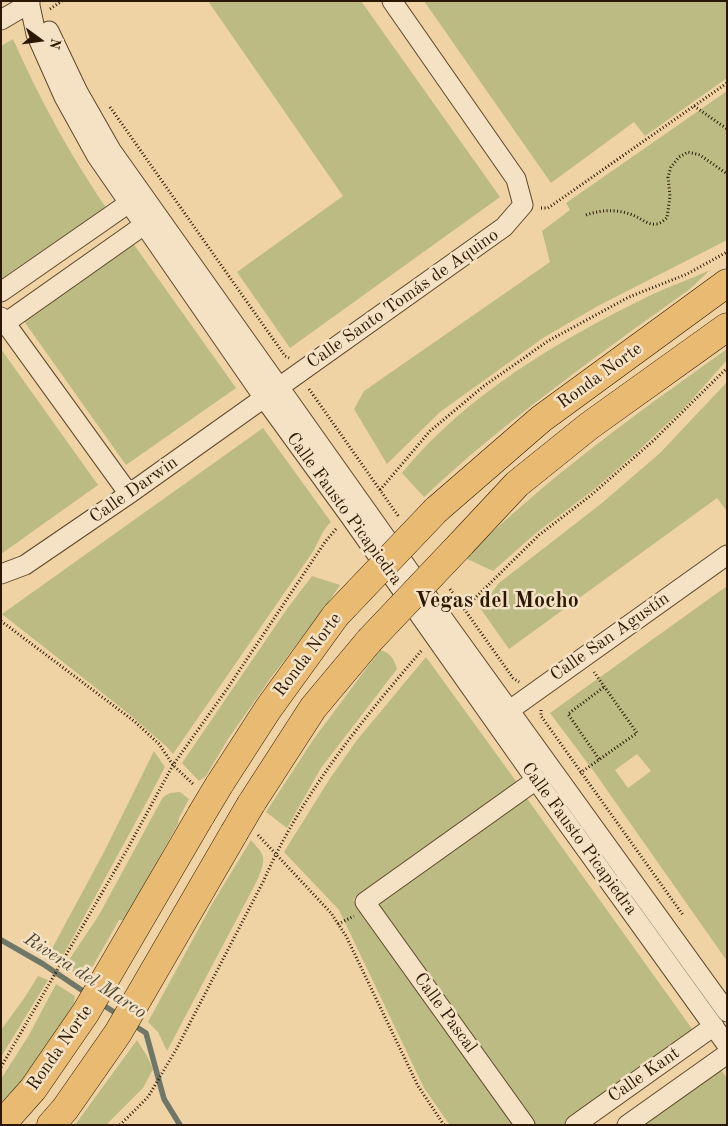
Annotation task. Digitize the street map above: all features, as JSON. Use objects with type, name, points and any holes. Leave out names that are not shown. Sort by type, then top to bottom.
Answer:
[{"type":"highway","name":"Ronda Norte","points":[[1,1124],[33,1090],[86,1012],[201,815],[207,785],[268,709],[336,615],[436,510],[541,419],[727,283]]},
{"type":"highway","name":"Ronda Norte","points":[[51,1125],[65,1109],[118,1033],[167,949],[246,834],[251,804],[313,708],[369,642],[524,478],[589,426],[727,327]]},
{"type":"street","points":[[392,1],[516,179],[523,205]]},
{"type":"street","points":[[1,20],[30,2]]},
{"type":"street","name":"Calle Fausto Picapiedra","points":[[30,2],[36,34],[64,97],[96,155],[144,225],[271,393]]},
{"type":"street","name":"Calle Fausto Picapiedra","points":[[30,2],[47,29],[78,92],[111,150],[349,515],[441,630],[502,715],[563,785],[720,1019],[727,1045]]},
{"type":"street","points":[[1,292],[129,203]]},
{"type":"street","name":"Calle Santo Tomás de Aquino","points":[[271,393],[504,227],[523,205]]},
{"type":"street","points":[[129,494],[3,322],[144,225]]},
{"type":"street","name":"Calle Darwin","points":[[1,574],[25,565],[271,393]]},
{"type":"street","name":"Calle San Agustín","points":[[502,715],[727,555]]},
{"type":"street","name":"Calle Fausto Picapiedra","points":[[502,715],[536,780],[720,1019]]},
{"type":"street","name":"Calle Pascal","points":[[525,1125],[365,902],[536,780]]},
{"type":"street","name":"Calle Kant","points":[[575,1125],[720,1019]]},
{"type":"street","name":"Calle Kant","points":[[627,1125],[727,1054]]},
{"type":"path","points":[[523,205],[548,208],[727,83]]},
{"type":"path","points":[[107,102],[133,142],[286,356],[290,359],[296,359],[310,379],[309,389],[311,394],[402,522]]},
{"type":"path","points":[[694,106],[727,129]]},
{"type":"path","points":[[586,215],[598,211],[611,210],[636,217],[646,223],[657,224],[667,218],[670,207],[668,177],[670,167],[688,152],[700,155],[727,174]]},
{"type":"path","points":[[120,1125],[148,1097],[177,1048],[275,854],[328,767],[407,667],[441,630],[539,535],[590,496],[653,441],[727,368]]},
{"type":"path","points":[[447,585],[513,678],[519,682],[530,676],[539,688],[547,702],[540,711],[541,716],[685,919]]},
{"type":"path","points":[[1,621],[134,721],[160,744],[174,765],[207,785]]},
{"type":"path","points":[[563,785],[637,733],[583,656]]},
{"type":"path","points":[[600,759],[568,714],[604,687]]},
{"type":"path","points":[[246,834],[275,854],[331,913],[346,936],[418,1086],[444,1125]]},
{"type":"path","points":[[1,1067],[65,958]]},
{"type":"shaded area","points":[[208,1],[361,1],[500,197],[290,348],[237,272],[343,196]]},
{"type":"shaded area","points":[[424,1],[727,1],[727,78],[645,136],[634,122],[551,183]]},
{"type":"shaded area","points":[[13,39],[57,128],[109,212],[1,287],[1,46]]},
{"type":"shaded area","points":[[727,91],[727,240],[596,307],[543,338],[440,412],[387,464],[354,409],[364,391],[550,262],[542,231],[570,210],[566,203]]},
{"type":"shaded area","points":[[130,239],[236,388],[126,465],[21,317]]},
{"type":"shaded area","points":[[710,270],[690,289],[587,364],[487,441],[424,497],[402,473],[455,418],[516,371],[583,330],[617,312]]},
{"type":"shaded area","points":[[1,349],[98,485],[1,554]]},
{"type":"shaded area","points":[[727,349],[727,360],[688,404],[592,491],[536,533],[493,571],[465,558],[559,474],[658,398]]},
{"type":"shaded area","points":[[727,382],[727,511],[717,498],[509,649],[480,608],[499,583],[602,503],[660,453]]},
{"type":"shaded area","points":[[263,428],[331,522],[323,532],[314,550],[173,754],[129,714],[2,614]]},
{"type":"shaded area","points":[[312,576],[340,585],[270,679],[228,739],[206,776],[199,781],[182,763],[287,609]]},
{"type":"shaded area","points":[[727,586],[727,961],[595,773],[550,713]],"holes":[[[637,754],[651,771],[628,788],[615,770]]]},
{"type":"shaded area","points":[[380,650],[392,657],[397,669],[321,768],[287,828],[266,812],[313,740]]},
{"type":"shaded area","points":[[426,657],[518,784],[353,900],[514,1125],[450,1125],[424,1088],[339,910],[284,852],[329,780],[357,740]]},
{"type":"shaded area","points":[[154,751],[165,767],[60,961],[49,954],[103,854]]},
{"type":"shaded area","points":[[180,792],[189,799],[179,818],[178,824],[124,920],[119,920],[85,980],[65,966],[99,915],[163,797],[170,793]]},
{"type":"shaded area","points":[[526,797],[695,1033],[568,1125],[533,1125],[376,904]]},
{"type":"shaded area","points":[[251,840],[260,850],[263,858],[258,879],[167,1051],[158,1032],[148,1022],[212,904]]},
{"type":"shaded area","points":[[38,976],[48,980],[1,1057],[1,1030]]},
{"type":"shaded area","points":[[56,984],[75,996],[74,1004],[51,1040],[20,1082],[1,1103],[1,1079],[29,1035]]},
{"type":"shaded area","points":[[137,1040],[153,1069],[143,1088],[106,1125],[75,1125]]},
{"type":"shaded area","points":[[719,1067],[727,1078],[727,1125],[639,1125]]},
{"type":"waterway","name":"Rivera del Marco","points":[[1,940],[43,964],[89,995]]},
{"type":"waterway","name":"Rivera del Marco","points":[[100,1003],[120,1016]]},
{"type":"waterway","name":"Rivera del Marco","points":[[132,1024],[146,1033],[164,1099],[180,1125]]},
{"type":"district","name":"Vegas del Mocho","points":[[497,601]]}]
